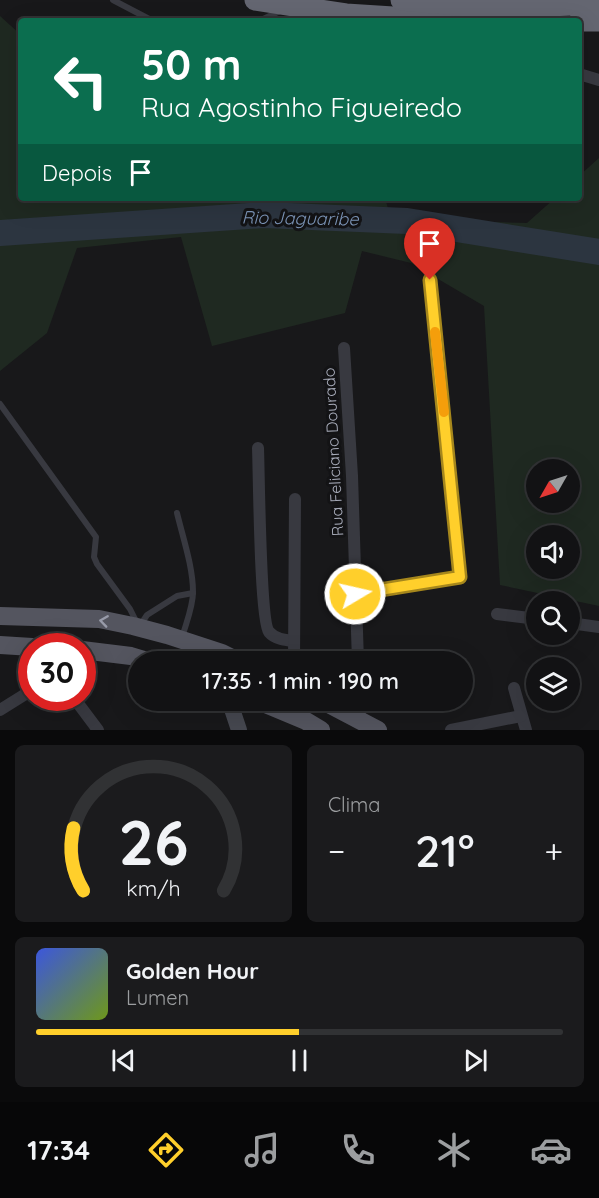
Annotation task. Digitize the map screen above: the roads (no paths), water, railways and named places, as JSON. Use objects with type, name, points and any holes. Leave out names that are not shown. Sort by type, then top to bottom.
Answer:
[{"type":"highway","points":[[255,0],[346,14],[409,18]]},
{"type":"highway","points":[[401,0],[491,8],[599,4]]},
{"type":"highway","points":[[582,21],[599,21]]},
{"type":"main road","points":[[0,616],[99,620],[139,627],[216,651]]},
{"type":"main road","points":[[0,645],[18,646]]},
{"type":"main road","points":[[96,652],[128,656]]},
{"type":"main road","points":[[282,711],[321,730]]},
{"type":"main road","points":[[342,711],[378,730]]},
{"type":"street","points":[[582,75],[599,80]]},
{"type":"street","points":[[355,594],[460,577],[428,257]]},
{"type":"street","name":"Rua Feliciano Dourado","points":[[345,348],[352,476],[357,651]]},
{"type":"street","points":[[258,448],[266,628],[277,637],[294,641]]},
{"type":"street","points":[[294,651],[295,499]]},
{"type":"street","points":[[497,614],[526,618]]},
{"type":"street","points":[[580,624],[599,627]]},
{"type":"street","points":[[514,687],[526,730]]},
{"type":"street","points":[[0,710],[18,699]]},
{"type":"street","points":[[84,711],[98,730]]},
{"type":"street","points":[[233,711],[239,730]]},
{"type":"street","points":[[360,711],[360,720]]},
{"type":"street","points":[[451,730],[521,716]]},
{"type":"lane","points":[[113,0],[147,18]]},
{"type":"lane","points":[[265,18],[291,6]]},
{"type":"lane","points":[[0,404],[96,537],[94,557],[97,564],[130,609],[139,627],[147,615],[177,596],[193,593]]},
{"type":"lane","points":[[177,513],[193,593],[181,640]]},
{"type":"waterway","name":"Rio Jaguaribe","points":[[0,233],[264,215],[407,221],[599,252]]}]
